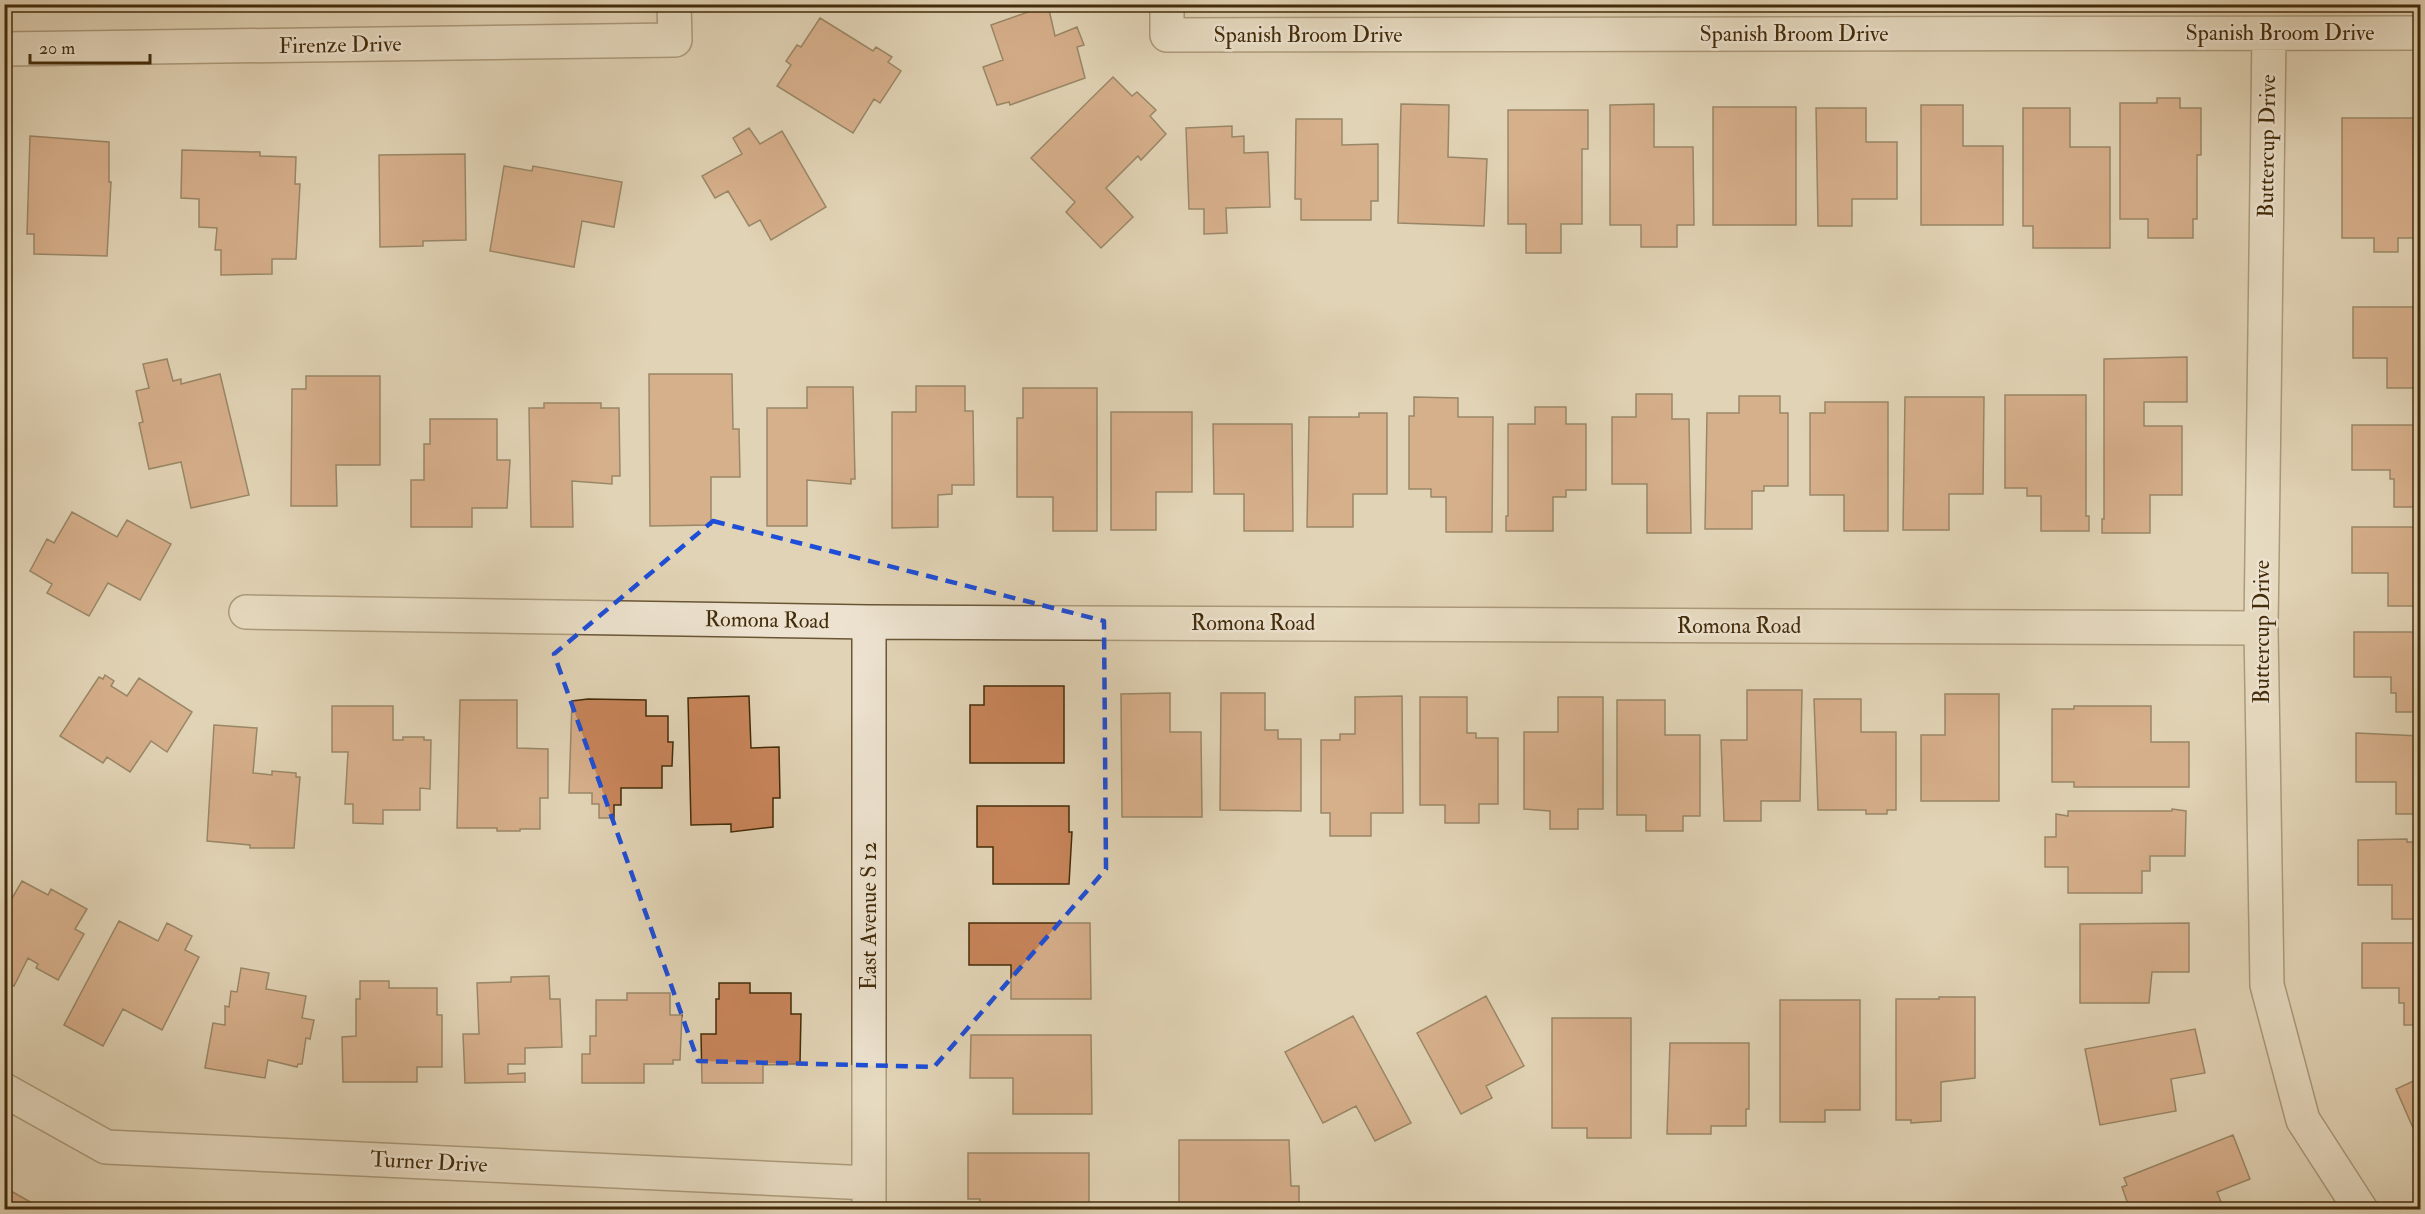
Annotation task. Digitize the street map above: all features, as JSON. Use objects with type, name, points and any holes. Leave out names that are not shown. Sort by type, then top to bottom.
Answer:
[{"type":"street","name":"Firenze Drive","points":[[4,49],[675,40],[674,4]]},
{"type":"street","name":"Spanish Broom Drive","points":[[1167,20],[2269,34],[2421,33]]},
{"type":"street","name":"Buttercup Drive","points":[[2269,34],[2261,628],[2267,985],[2303,1120],[2361,1209]]},
{"type":"street","name":"Romona Road","points":[[246,612],[869,622],[2261,628]]},
{"type":"street","name":"East Avenue S 12","points":[[869,622],[869,1196]]},
{"type":"street","name":"Turner Drive","points":[[4,1090],[106,1147],[869,1196]]},
{"type":"highlighted area","points":[[713,521],[1104,621],[1106,869],[934,1067],[698,1061],[554,654]]},
{"type":"building","points":[[1048,5],[1055,36],[1077,27],[1084,45],[1077,47],[1085,78],[1010,105],[1009,102],[997,105],[983,67],[1003,60],[991,25]]},
{"type":"building","points":[[820,18],[873,51],[876,47],[892,57],[888,62],[901,71],[880,103],[874,99],[853,133],[777,86],[791,65],[786,61],[797,45],[801,47]]},
{"type":"building","points":[[1113,77],[1132,96],[1137,92],[1156,110],[1150,116],[1166,134],[1141,160],[1138,156],[1106,188],[1133,217],[1101,248],[1066,212],[1075,202],[1031,158]]},
{"type":"building","points":[[2157,98],[2180,98],[2180,108],[2201,108],[2201,155],[2197,155],[2197,219],[2193,219],[2193,238],[2148,238],[2148,219],[2120,219],[2120,103],[2157,103]]},
{"type":"building","points":[[1401,104],[1449,105],[1448,157],[1487,159],[1484,226],[1398,223]]},
{"type":"building","points":[[1654,104],[1654,147],[1693,147],[1694,225],[1677,225],[1677,247],[1641,247],[1641,225],[1610,225],[1610,105]]},
{"type":"building","points":[[1921,105],[1963,105],[1963,146],[2003,146],[2003,225],[1921,225]]},
{"type":"building","points":[[1713,107],[1796,107],[1796,225],[1713,225]]},
{"type":"building","points":[[1816,108],[1866,108],[1866,142],[1897,142],[1897,199],[1852,199],[1852,226],[1818,226]]},
{"type":"building","points":[[2023,108],[2070,108],[2070,147],[2110,147],[2110,248],[2033,248],[2033,226],[2023,226]]},
{"type":"building","points":[[1508,110],[1588,110],[1588,149],[1582,149],[1582,224],[1561,224],[1561,253],[1526,253],[1526,224],[1508,224]]},
{"type":"building","points":[[2342,118],[2420,118],[2420,238],[2398,238],[2398,252],[2374,252],[2374,238],[2342,238]]},
{"type":"building","points":[[1296,119],[1342,119],[1342,145],[1378,144],[1378,201],[1371,201],[1371,220],[1301,220],[1301,199],[1295,199]]},
{"type":"building","points":[[1232,126],[1232,137],[1244,136],[1244,153],[1268,152],[1270,207],[1226,208],[1227,233],[1204,234],[1204,209],[1189,209],[1186,128]]},
{"type":"building","points":[[749,128],[760,144],[782,131],[826,207],[771,240],[760,220],[749,226],[728,191],[715,198],[702,176],[742,154],[733,138]]},
{"type":"building","points":[[30,136],[109,142],[109,182],[111,182],[107,256],[34,254],[34,234],[27,234]]},
{"type":"building","points":[[182,150],[260,152],[260,156],[296,157],[295,184],[300,184],[296,259],[272,259],[272,274],[221,275],[221,250],[215,250],[217,228],[199,227],[199,199],[181,198]]},
{"type":"building","points":[[465,154],[466,240],[423,241],[423,246],[380,247],[379,155]]},
{"type":"building","points":[[504,166],[532,171],[533,166],[622,182],[614,227],[582,221],[574,267],[490,251]]},
{"type":"building","points":[[2353,307],[2420,307],[2420,388],[2387,388],[2387,358],[2353,358]]},
{"type":"building","points":[[2187,357],[2187,402],[2144,402],[2144,426],[2182,426],[2182,495],[2150,495],[2150,533],[2102,533],[2102,519],[2104,519],[2104,359]]},
{"type":"building","points":[[167,359],[173,381],[181,379],[181,384],[220,374],[249,495],[191,508],[181,462],[149,469],[139,423],[143,422],[136,391],[149,388],[143,364]]},
{"type":"building","points":[[649,374],[732,374],[733,429],[739,429],[740,477],[711,477],[711,525],[650,526]]},
{"type":"building","points":[[306,376],[380,376],[380,465],[336,465],[337,506],[291,506],[292,389],[306,389]]},
{"type":"building","points":[[916,386],[965,386],[965,411],[973,411],[974,485],[952,485],[952,494],[938,495],[938,527],[892,528],[892,412],[916,412]]},
{"type":"building","points":[[807,387],[853,387],[855,479],[851,479],[851,484],[807,480],[807,526],[767,526],[767,408],[807,408]]},
{"type":"building","points":[[1023,388],[1097,388],[1097,531],[1053,531],[1053,497],[1017,497],[1017,418],[1023,418]]},
{"type":"building","points":[[1636,394],[1672,394],[1672,419],[1689,419],[1691,533],[1647,533],[1647,484],[1612,484],[1612,417],[1636,417]]},
{"type":"building","points":[[2005,395],[2086,395],[2086,516],[2089,516],[2089,531],[2041,531],[2041,496],[2027,496],[2027,488],[2005,488]]},
{"type":"building","points":[[1739,396],[1780,396],[1780,413],[1788,413],[1788,486],[1764,486],[1764,491],[1752,491],[1752,529],[1705,529],[1707,413],[1739,413]]},
{"type":"building","points":[[1414,397],[1458,398],[1458,417],[1493,417],[1492,532],[1446,532],[1446,497],[1431,497],[1431,489],[1409,489],[1409,416],[1414,416]]},
{"type":"building","points":[[1905,397],[1984,397],[1983,494],[1949,494],[1949,530],[1903,530]]},
{"type":"building","points":[[1825,402],[1888,402],[1888,531],[1844,531],[1844,495],[1810,495],[1810,413],[1825,413]]},
{"type":"building","points":[[544,403],[601,403],[601,408],[619,408],[620,476],[612,476],[612,484],[572,481],[573,527],[531,527],[529,408],[544,408]]},
{"type":"building","points":[[1535,407],[1566,407],[1566,424],[1586,424],[1586,490],[1566,490],[1566,497],[1553,497],[1553,531],[1506,531],[1508,424],[1535,424]]},
{"type":"building","points":[[1111,412],[1192,412],[1192,492],[1156,492],[1156,530],[1111,530]]},
{"type":"building","points":[[1359,413],[1387,413],[1387,494],[1353,494],[1353,527],[1307,527],[1309,417],[1359,417]]},
{"type":"building","points":[[430,419],[497,419],[497,460],[510,460],[507,508],[472,508],[472,527],[411,527],[411,480],[424,480],[424,444],[430,444]]},
{"type":"building","points":[[1213,424],[1292,424],[1293,531],[1244,531],[1244,494],[1214,494]]},
{"type":"building","points":[[2352,425],[2420,425],[2420,507],[2394,507],[2394,479],[2390,479],[2390,470],[2352,470]]},
{"type":"building","points":[[72,512],[117,537],[127,520],[171,544],[140,600],[108,583],[89,616],[47,593],[52,584],[30,571],[47,539],[54,543]]},
{"type":"building","points":[[2352,527],[2420,527],[2420,606],[2388,606],[2388,573],[2352,573]]},
{"type":"building","points":[[2354,632],[2420,632],[2420,712],[2396,712],[2396,693],[2391,693],[2391,677],[2354,677]]},
{"type":"building","points":[[105,675],[114,681],[111,686],[127,696],[139,678],[192,712],[167,752],[151,741],[130,772],[107,757],[103,763],[60,736],[99,677],[103,679]]},
{"type":"building","points":[[984,686],[1064,686],[1064,763],[970,763],[970,705],[984,705]]},
{"type":"building","points":[[1747,690],[1802,690],[1800,801],[1761,801],[1761,821],[1724,821],[1721,740],[1747,740]]},
{"type":"building","points":[[1170,693],[1170,732],[1201,732],[1202,817],[1122,817],[1121,694]]},
{"type":"building","points":[[1221,693],[1265,693],[1265,730],[1278,730],[1278,739],[1301,739],[1301,811],[1220,810]]},
{"type":"building","points":[[1945,694],[1999,694],[1999,801],[1921,801],[1921,735],[1945,735]]},
{"type":"building","points":[[749,696],[751,748],[779,747],[780,798],[773,798],[773,827],[731,832],[731,824],[691,825],[688,698]]},
{"type":"building","points":[[1402,696],[1403,813],[1371,813],[1371,836],[1330,836],[1330,813],[1321,813],[1321,740],[1340,740],[1340,734],[1355,734],[1355,697]]},
{"type":"building","points":[[1420,697],[1467,697],[1467,733],[1476,733],[1476,738],[1498,738],[1498,804],[1479,804],[1479,823],[1445,823],[1445,805],[1420,805]]},
{"type":"building","points":[[1558,697],[1603,697],[1603,809],[1578,809],[1578,829],[1550,829],[1550,811],[1524,809],[1524,732],[1558,732]]},
{"type":"building","points":[[1814,699],[1861,699],[1861,732],[1896,732],[1896,810],[1887,810],[1887,814],[1866,814],[1866,810],[1818,810]]},
{"type":"building","points":[[460,700],[517,700],[517,748],[548,749],[548,798],[540,798],[540,829],[497,831],[497,828],[457,828]]},
{"type":"building","points":[[646,700],[646,716],[668,716],[668,742],[673,742],[672,766],[662,766],[662,788],[621,788],[621,805],[614,805],[614,818],[599,818],[599,804],[592,804],[592,793],[569,793],[572,701]]},
{"type":"building","points":[[1617,700],[1665,700],[1665,735],[1700,735],[1700,816],[1683,816],[1683,831],[1646,831],[1646,815],[1617,815]]},
{"type":"building","points":[[332,706],[393,706],[393,740],[403,740],[403,737],[424,737],[424,740],[431,740],[430,789],[420,788],[420,810],[383,810],[383,824],[353,823],[353,804],[345,804],[348,752],[332,752]]},
{"type":"building","points":[[2074,706],[2151,706],[2151,742],[2189,742],[2189,787],[2074,787],[2074,782],[2052,782],[2052,709],[2074,709]]},
{"type":"building","points":[[214,725],[257,728],[253,773],[272,775],[272,771],[296,773],[296,777],[300,777],[294,848],[250,848],[250,845],[207,841]]},
{"type":"building","points":[[2356,733],[2420,736],[2420,814],[2396,814],[2396,782],[2356,782]]},
{"type":"building","points":[[977,806],[1069,806],[1069,832],[1072,832],[1069,884],[993,884],[993,847],[977,847]]},
{"type":"building","points":[[2172,809],[2186,811],[2185,856],[2150,856],[2150,871],[2142,871],[2142,893],[2068,893],[2068,867],[2045,867],[2045,837],[2056,837],[2056,814],[2068,816],[2068,811],[2172,811]]},
{"type":"building","points":[[2407,839],[2407,842],[2420,842],[2420,919],[2392,919],[2392,885],[2358,885],[2358,840]]},
{"type":"building","points":[[22,881],[48,895],[51,889],[87,909],[75,929],[84,934],[58,980],[36,968],[38,964],[28,958],[14,986],[4,981],[4,912]]},
{"type":"building","points":[[119,921],[158,941],[167,923],[192,936],[185,950],[199,957],[162,1030],[123,1009],[103,1046],[64,1025]]},
{"type":"building","points":[[969,923],[1090,923],[1091,999],[1011,999],[1011,965],[969,965]]},
{"type":"building","points":[[2189,923],[2189,972],[2152,972],[2149,1003],[2080,1003],[2080,924]]},
{"type":"building","points":[[2362,943],[2420,943],[2420,1025],[2404,1025],[2404,1003],[2399,1003],[2399,988],[2362,988]]},
{"type":"building","points":[[241,968],[269,973],[266,989],[306,996],[302,1018],[314,1020],[310,1039],[306,1038],[302,1064],[298,1064],[297,1067],[268,1060],[265,1078],[205,1068],[213,1023],[225,1025],[225,1006],[229,1007],[231,991],[237,992]]},
{"type":"building","points":[[549,976],[550,999],[560,999],[562,1047],[525,1048],[525,1064],[508,1064],[508,1074],[525,1073],[525,1082],[465,1083],[463,1034],[479,1034],[477,983],[511,982],[511,977]]},
{"type":"building","points":[[360,981],[389,981],[389,988],[437,988],[437,1015],[442,1015],[442,1067],[417,1067],[417,1082],[343,1082],[342,1037],[356,1036],[356,999],[360,999]]},
{"type":"building","points":[[719,983],[750,983],[750,993],[791,993],[791,1014],[801,1014],[800,1064],[763,1065],[763,1083],[702,1083],[701,1034],[716,1034],[716,999],[719,999]]},
{"type":"building","points":[[627,993],[670,993],[670,1015],[682,1015],[680,1060],[673,1060],[673,1064],[644,1064],[644,1083],[582,1083],[582,1054],[590,1054],[590,1036],[596,1036],[596,1000],[627,1000]]},
{"type":"building","points":[[1486,996],[1524,1066],[1486,1086],[1492,1098],[1461,1114],[1417,1033]]},
{"type":"building","points":[[1939,997],[1975,997],[1975,1078],[1941,1082],[1941,1121],[1911,1123],[1911,1120],[1896,1120],[1896,999],[1939,999]]},
{"type":"building","points":[[1780,1000],[1860,1000],[1860,1110],[1825,1110],[1825,1122],[1780,1122]]},
{"type":"building","points":[[1353,1016],[1411,1123],[1375,1141],[1356,1106],[1323,1123],[1285,1052]]},
{"type":"building","points":[[1552,1018],[1631,1018],[1631,1138],[1587,1138],[1587,1128],[1552,1128]]},
{"type":"building","points":[[2195,1029],[2205,1073],[2171,1079],[2176,1111],[2100,1125],[2085,1049]]},
{"type":"building","points":[[971,1035],[1091,1035],[1092,1114],[1013,1114],[1013,1078],[970,1078]]},
{"type":"building","points":[[1670,1043],[1749,1043],[1749,1109],[1746,1109],[1746,1126],[1711,1126],[1711,1134],[1667,1134]]},
{"type":"building","points":[[2420,1078],[2420,1128],[2414,1130],[2396,1089]]},
{"type":"building","points":[[2233,1135],[2250,1179],[2217,1192],[2223,1207],[2217,1210],[2130,1210],[2122,1187],[2127,1185],[2124,1178]]},
{"type":"building","points":[[1179,1140],[1289,1140],[1291,1186],[1299,1186],[1299,1210],[1179,1210]]},
{"type":"building","points":[[968,1153],[1089,1153],[1089,1210],[980,1210],[980,1199],[968,1199]]},
{"type":"building","points":[[4,1187],[34,1204],[40,1210],[4,1210]]}]
